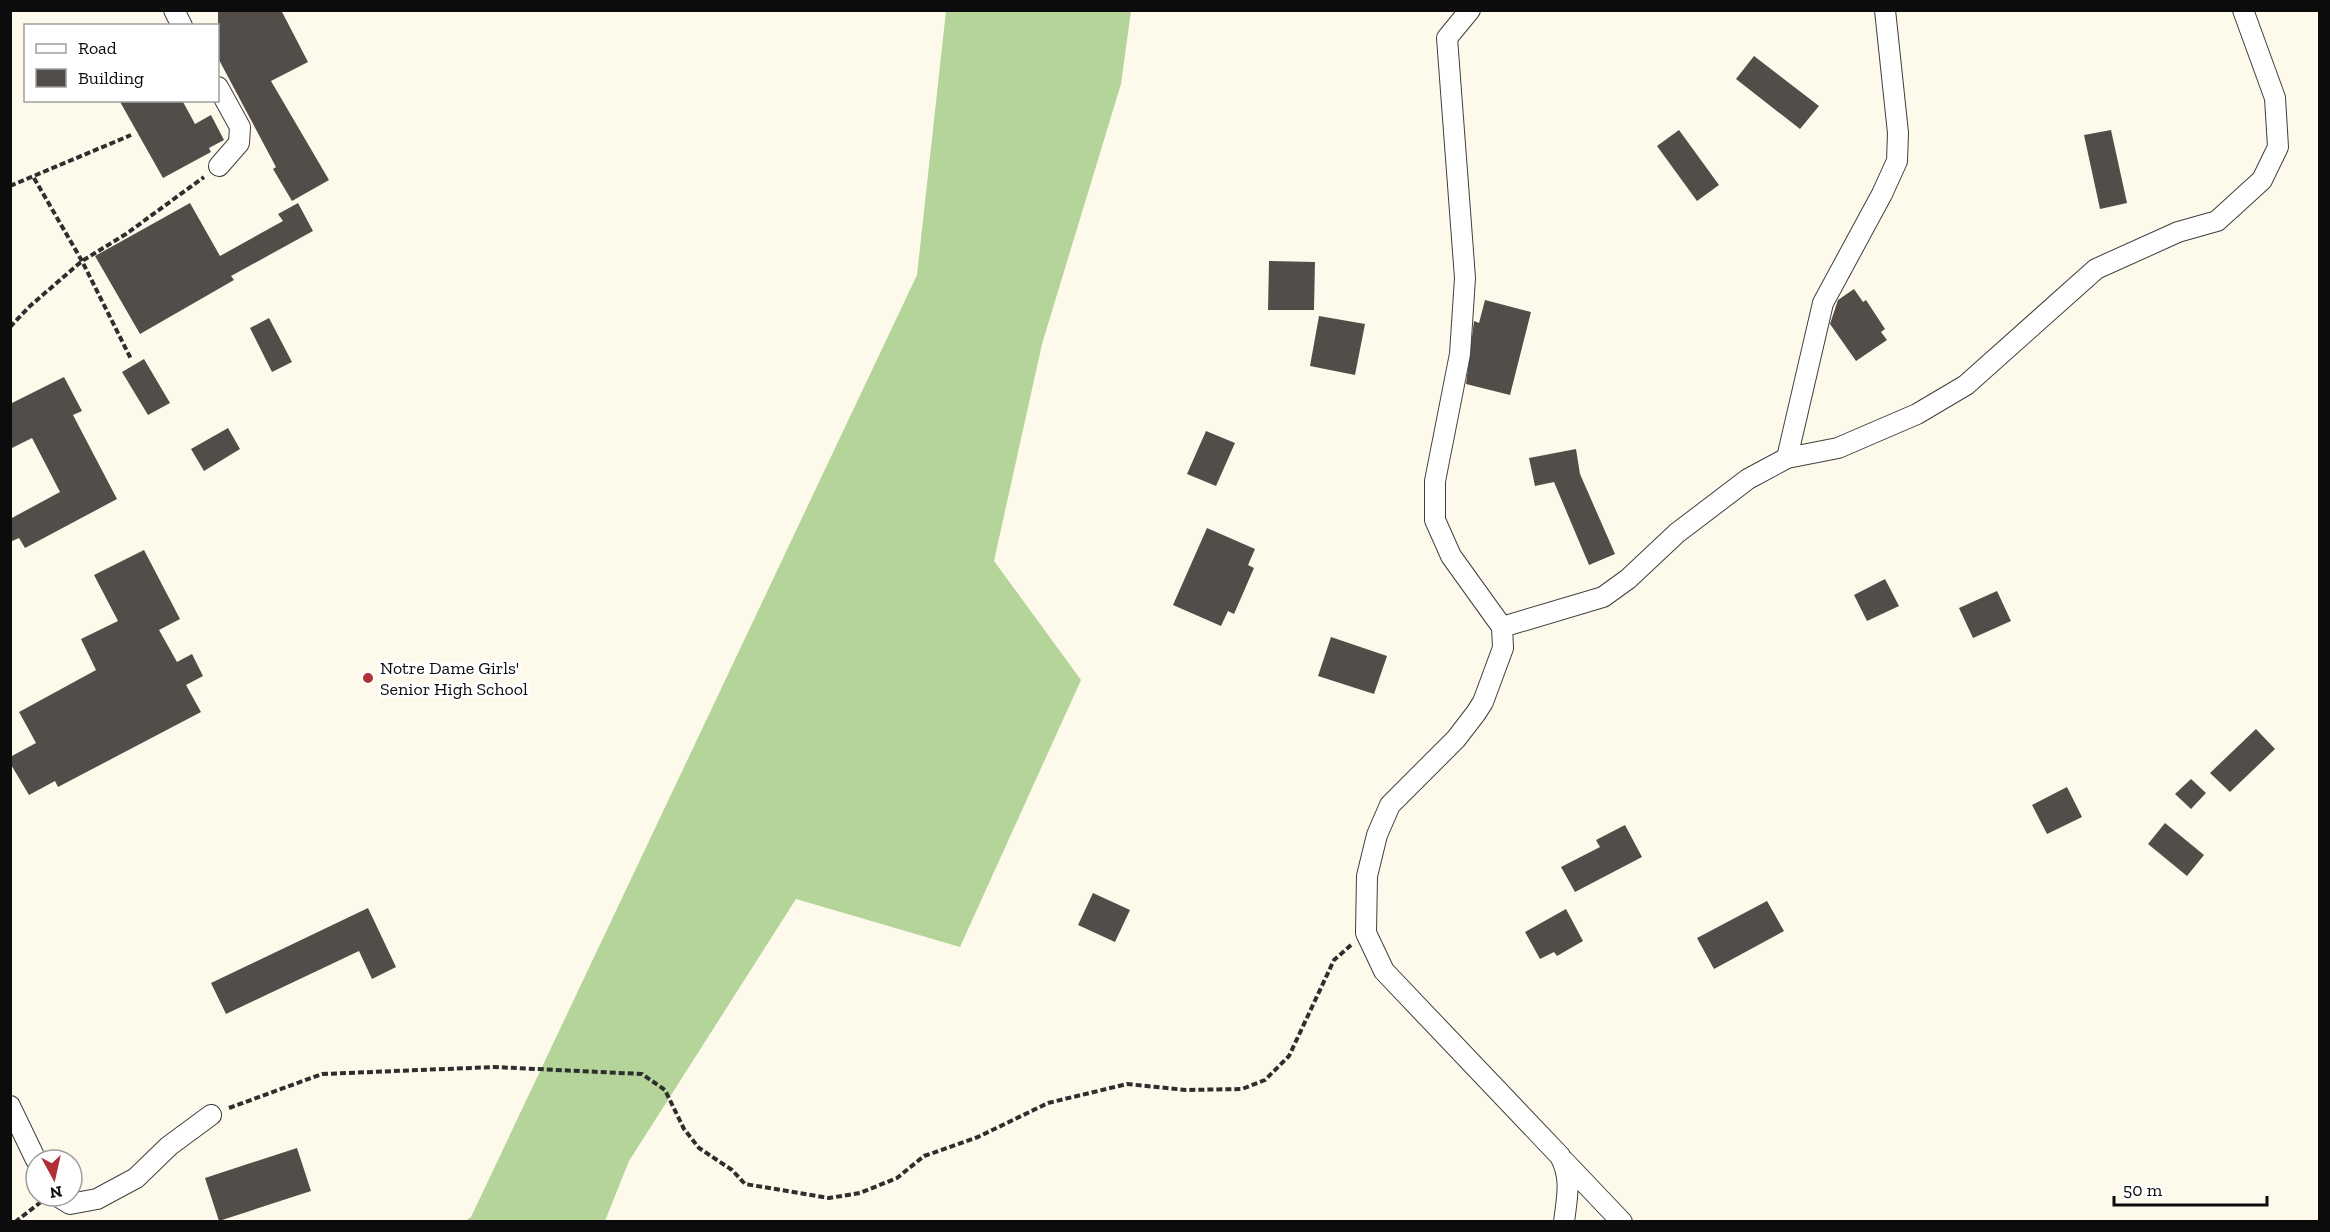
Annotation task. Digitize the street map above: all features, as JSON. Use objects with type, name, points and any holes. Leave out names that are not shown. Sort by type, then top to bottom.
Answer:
[{"type":"street","points":[[174,10],[181,24]]},
{"type":"street","points":[[1470,10],[1447,38],[1465,278],[1460,354],[1435,481],[1435,520],[1451,556],[1502,627],[1503,648],[1483,702],[1456,739],[1390,805],[1377,835],[1367,876],[1366,933],[1384,971],[1622,1221]]},
{"type":"street","points":[[1787,458],[1823,303],[1882,194],[1897,161],[1898,133],[1885,10]]},
{"type":"street","points":[[1502,627],[1603,597],[1628,579],[1677,533],[1748,479],[1787,458],[1838,448],[1917,414],[1966,385],[2096,269],[2178,232],[2217,221],[2262,180],[2278,147],[2275,98],[2243,10]]},
{"type":"street","points":[[219,89],[240,127],[239,143],[219,166]]},
{"type":"street","points":[[10,1106],[30,1148]]},
{"type":"street","points":[[84,1201],[97,1199],[136,1178],[169,1146],[211,1115]]},
{"type":"street","points":[[1560,1156],[1567,1170],[1569,1184],[1564,1221]]},
{"type":"path","points":[[10,186],[34,178],[132,135]]},
{"type":"path","points":[[10,327],[30,306],[82,261],[126,234],[219,166]]},
{"type":"path","points":[[34,178],[82,261],[131,359]]},
{"type":"path","points":[[211,1115],[322,1074],[494,1067],[586,1069],[642,1074],[665,1090],[684,1129],[699,1148],[732,1170],[745,1184],[829,1198],[860,1193],[897,1178],[924,1156],[978,1137],[1048,1103],[1127,1084],[1186,1090],[1242,1089],[1265,1080],[1289,1056],[1334,960],[1366,933]]},
{"type":"path","points":[[15,1221],[33,1208]]},
{"type":"green space","points":[[946,11],[1131,11],[1121,84],[1042,344],[994,561],[1081,680],[960,947],[796,899],[629,1161],[605,1221],[465,1221],[471,1217],[917,275]]},
{"type":"building","points":[[218,10],[281,10],[308,62],[271,81],[329,180],[292,201],[273,169],[276,167],[219,60]]},
{"type":"building","points":[[1754,56],[1819,106],[1800,129],[1736,79]]},
{"type":"building","points":[[120,102],[183,102],[195,124],[211,115],[224,140],[209,148],[211,152],[163,178]]},
{"type":"building","points":[[1679,130],[1719,185],[1697,201],[1657,146]]},
{"type":"building","points":[[2111,130],[2127,203],[2100,209],[2084,135]]},
{"type":"building","points":[[190,203],[220,256],[283,221],[278,214],[298,203],[313,231],[231,276],[234,280],[140,334],[95,256]]},
{"type":"building","points":[[1269,261],[1315,262],[1314,310],[1268,310]]},
{"type":"building","points":[[1854,289],[1863,302],[1866,300],[1885,329],[1881,332],[1887,340],[1856,361],[1830,324],[1838,300]]},
{"type":"building","points":[[1485,300],[1531,312],[1510,395],[1466,384],[1474,321],[1479,323]]},
{"type":"building","points":[[1319,316],[1365,324],[1355,375],[1310,366]]},
{"type":"building","points":[[269,318],[292,362],[272,372],[250,328]]},
{"type":"building","points":[[144,359],[170,403],[148,415],[122,372]]},
{"type":"building","points":[[64,377],[82,411],[73,415],[117,499],[25,548],[19,538],[10,542],[10,519],[60,492],[32,438],[10,449],[10,404]]},
{"type":"building","points":[[228,428],[240,449],[204,471],[191,449]]},
{"type":"building","points":[[1206,431],[1235,443],[1216,486],[1187,474]]},
{"type":"building","points":[[1576,449],[1580,474],[1615,554],[1589,565],[1554,482],[1535,486],[1529,458]]},
{"type":"building","points":[[1207,528],[1255,549],[1248,565],[1254,568],[1234,614],[1228,611],[1221,626],[1173,605]]},
{"type":"building","points":[[144,550],[180,619],[159,630],[177,662],[192,654],[203,676],[186,685],[201,712],[58,787],[55,781],[29,795],[10,763],[10,757],[36,743],[19,712],[96,670],[81,639],[118,621],[94,575]]},
{"type":"building","points":[[1885,579],[1899,606],[1867,621],[1854,595]]},
{"type":"building","points":[[1997,591],[2011,621],[1973,638],[1959,608]]},
{"type":"building","points":[[1331,637],[1387,656],[1374,694],[1318,676]]},
{"type":"building","points":[[2256,729],[2275,749],[2230,792],[2210,773]]},
{"type":"building","points":[[2191,779],[2206,793],[2191,809],[2175,794]]},
{"type":"building","points":[[2067,787],[2082,817],[2047,834],[2032,805]]},
{"type":"building","points":[[2165,823],[2204,855],[2187,876],[2148,844]]},
{"type":"building","points":[[1625,825],[1642,857],[1575,892],[1561,867],[1600,847],[1596,840]]},
{"type":"building","points":[[1093,893],[1130,910],[1115,942],[1078,925]]},
{"type":"building","points":[[1767,901],[1784,931],[1714,969],[1697,938]]},
{"type":"building","points":[[368,908],[396,967],[372,979],[359,951],[226,1014],[211,983]]},
{"type":"building","points":[[1566,909],[1583,941],[1557,956],[1554,952],[1540,959],[1525,932]]},
{"type":"building","points":[[297,1148],[311,1191],[219,1221],[205,1178]]},
{"type":"place","name":"Notre Dame Girls' Senior High School","points":[[368,678]]}]
